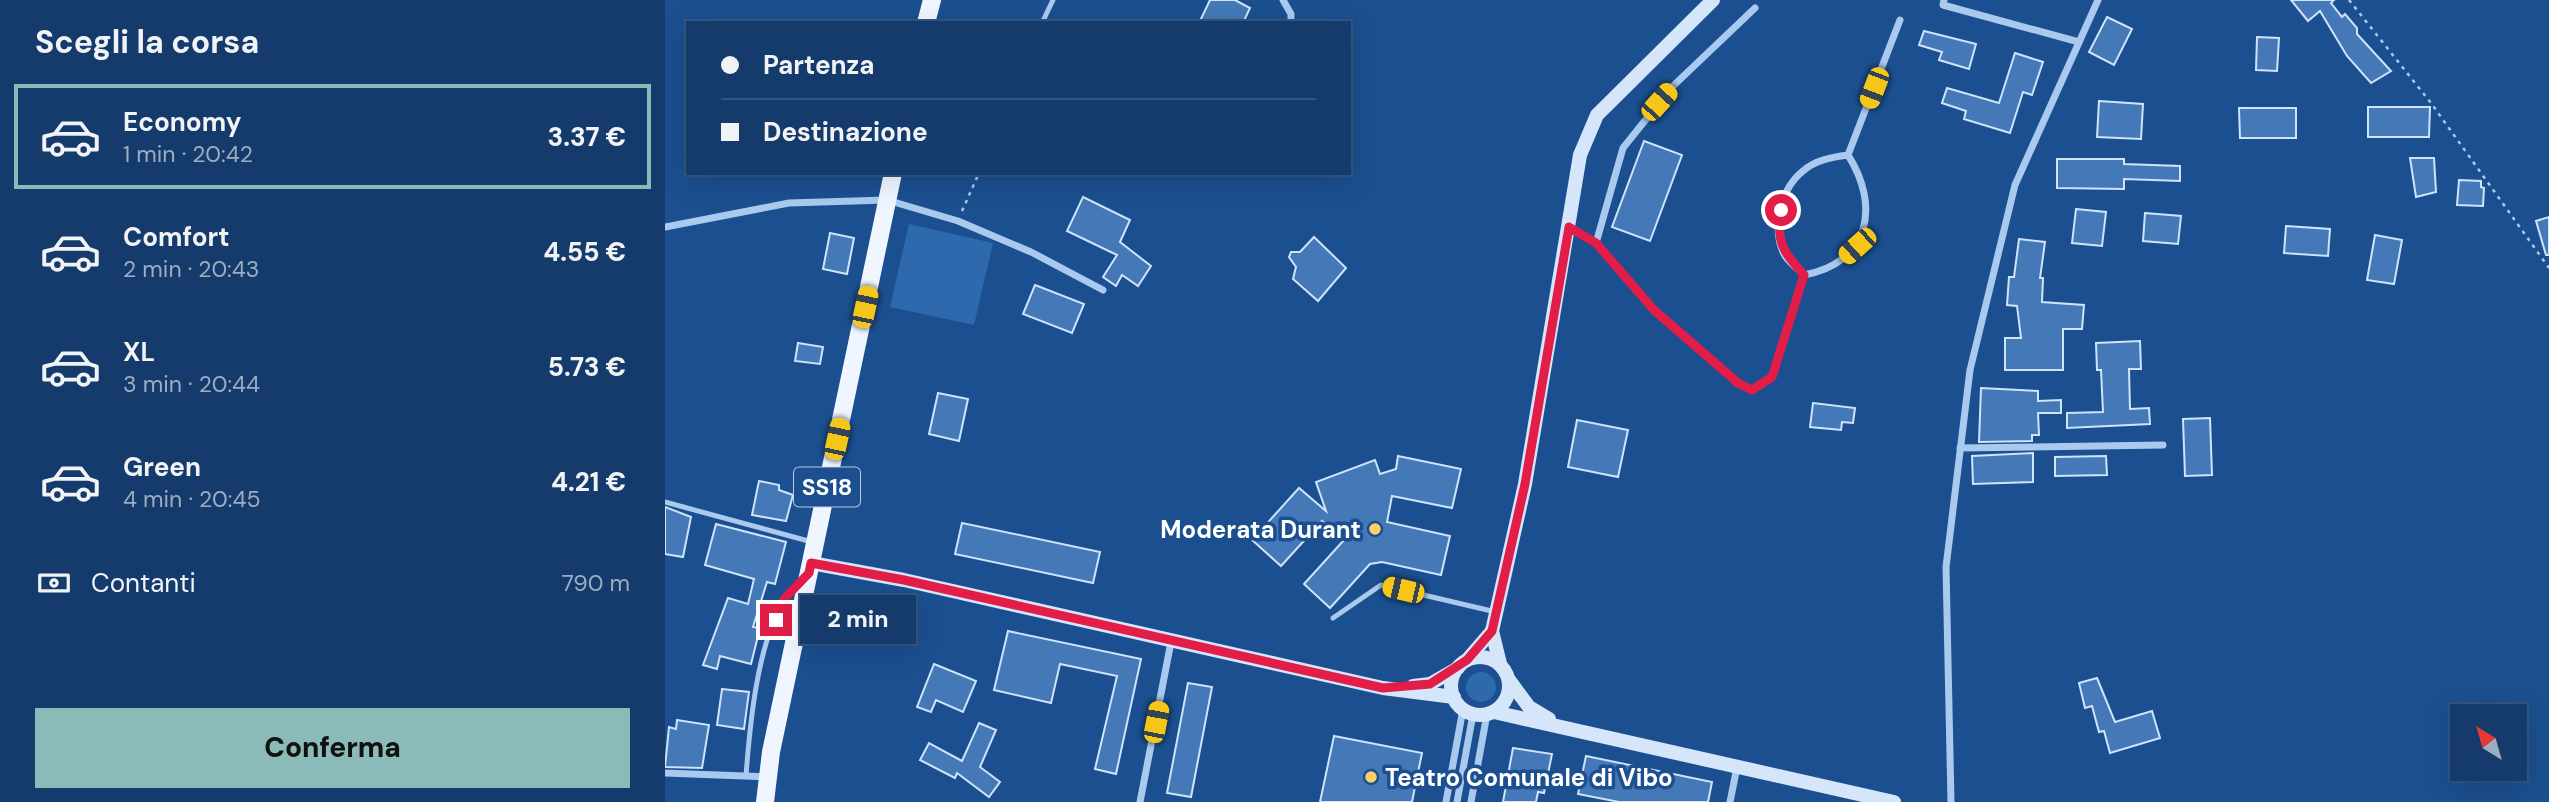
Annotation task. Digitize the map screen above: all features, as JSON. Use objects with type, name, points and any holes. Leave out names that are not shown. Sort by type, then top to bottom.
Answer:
[{"type":"main road","points":[[927,21],[932,0]]},
{"type":"main road","points":[[1562,726],[1529,708],[1500,664],[1492,631],[1525,484],[1580,155],[1597,115],[1713,0]]},
{"type":"main road","name":"SS18","points":[[765,802],[815,543],[893,175]]},
{"type":"main road","points":[[810,568],[904,580],[1894,802]]},
{"type":"main road","points":[[1474,709],[1452,679],[1492,631]]},
{"type":"main road","points":[[1383,688],[1430,684],[1463,664],[1484,657],[1500,664]]},
{"type":"main road","points":[[1474,709],[1507,698],[1509,680]]},
{"type":"street","points":[[1283,0],[1291,14],[1291,21]]},
{"type":"street","points":[[1944,0],[1943,5],[2079,42]]},
{"type":"street","points":[[1951,802],[1946,567],[1970,370],[2015,185],[2098,0]]},
{"type":"street","points":[[1596,243],[1623,148],[1672,87],[1755,8]]},
{"type":"street","points":[[1804,275],[1821,272],[1840,261],[1857,246],[1865,225],[1867,205],[1863,183],[1848,155],[1900,20]]},
{"type":"street","points":[[1804,275],[1786,257],[1780,242],[1779,220],[1788,189],[1803,171],[1827,158],[1848,155]]},
{"type":"street","points":[[665,227],[789,202],[887,200],[958,221],[1031,252],[1103,290]]},
{"type":"street","points":[[1569,227],[1596,243],[1654,310],[1738,383],[1752,390],[1772,377],[1804,275]]},
{"type":"street","points":[[1960,448],[2163,445]]},
{"type":"street","points":[[1140,802],[1171,642]]},
{"type":"street","points":[[1446,802],[1474,709]]},
{"type":"street","points":[[1457,802],[1474,709]]},
{"type":"street","points":[[1471,802],[1474,709]]},
{"type":"street","points":[[1730,802],[1737,767]]},
{"type":"street","points":[[665,773],[768,777]]},
{"type":"lane","points":[[1043,21],[1053,0]]},
{"type":"lane","points":[[665,502],[815,543]]},
{"type":"lane","points":[[746,776],[751,717],[761,663],[784,599],[810,568]]},
{"type":"lane","points":[[1333,618],[1381,585],[1496,612]]},
{"type":"path","points":[[2349,0],[2431,103],[2549,268]]},
{"type":"path","points":[[958,221],[978,175]]},
{"type":"shaded area","points":[[909,224],[993,243],[974,325],[890,307]]},
{"type":"shaded area","points":[[1481,672],[1492,676],[1496,687],[1492,698],[1481,702],[1470,698],[1466,687],[1470,676]]},
{"type":"building","points":[[1210,0],[1235,0],[1250,8],[1244,21],[1200,21]]},
{"type":"building","points":[[2291,0],[2334,0],[2331,3],[2342,17],[2345,14],[2357,28],[2357,34],[2391,71],[2371,83],[2347,56],[2320,11],[2308,21]]},
{"type":"building","points":[[2107,17],[2132,29],[2114,65],[2089,52]]},
{"type":"building","points":[[1924,31],[1976,44],[1969,69],[1939,60],[1942,52],[1919,45]]},
{"type":"building","points":[[2257,37],[2279,38],[2277,71],[2256,70]]},
{"type":"building","points":[[2015,53],[2043,62],[2032,95],[2023,92],[2010,133],[1964,119],[1966,111],[1942,103],[1947,88],[1999,103]]},
{"type":"building","points":[[2099,101],[2143,104],[2141,139],[2097,137]]},
{"type":"building","points":[[2368,107],[2430,107],[2429,137],[2368,137]]},
{"type":"building","points":[[2239,108],[2296,108],[2296,138],[2240,138]]},
{"type":"building","points":[[1644,141],[1682,155],[1650,241],[1612,227]]},
{"type":"building","points":[[2410,158],[2434,158],[2436,192],[2416,197]]},
{"type":"building","points":[[2057,159],[2124,159],[2124,164],[2180,166],[2180,181],[2124,179],[2124,189],[2057,188]]},
{"type":"building","points":[[2459,180],[2481,181],[2481,187],[2484,188],[2483,206],[2457,205]]},
{"type":"building","points":[[1083,197],[1130,220],[1120,242],[1151,266],[1138,286],[1122,275],[1116,286],[1103,277],[1117,255],[1067,231]]},
{"type":"building","points":[[2076,209],[2106,212],[2102,246],[2072,243]]},
{"type":"building","points":[[2145,213],[2181,216],[2178,244],[2143,241]]},
{"type":"building","points":[[2549,217],[2549,255],[2546,255],[2536,221]]},
{"type":"building","points":[[2286,226],[2330,229],[2328,256],[2284,253]]},
{"type":"building","points":[[830,233],[854,238],[847,274],[823,269]]},
{"type":"building","points":[[2375,235],[2402,240],[2394,284],[2367,280]]},
{"type":"building","points":[[1314,237],[1346,268],[1318,301],[1293,279],[1296,267],[1289,257],[1291,252],[1300,252]]},
{"type":"building","points":[[2019,239],[2045,242],[2040,278],[2043,278],[2042,302],[2084,305],[2082,329],[2063,329],[2063,370],[2005,370],[2005,338],[2021,338],[2017,306],[2007,305],[2009,277],[2014,277]]},
{"type":"building","points":[[1035,285],[1084,304],[1072,333],[1023,314]]},
{"type":"building","points":[[2140,341],[2141,369],[2129,369],[2130,409],[2149,408],[2150,424],[2067,428],[2067,413],[2103,412],[2101,370],[2097,370],[2096,343]]},
{"type":"building","points":[[798,343],[823,347],[820,364],[795,361]]},
{"type":"building","points":[[1981,388],[2038,391],[2038,401],[2061,400],[2061,413],[2038,413],[2039,435],[2032,435],[2032,441],[1979,442]]},
{"type":"building","points":[[938,393],[968,399],[959,441],[929,434]]},
{"type":"building","points":[[1813,403],[1855,408],[1853,423],[1842,422],[1841,430],[1810,427]]},
{"type":"building","points":[[2210,418],[2212,475],[2185,476],[2183,419]]},
{"type":"building","points":[[1577,420],[1628,430],[1618,477],[1568,467]]},
{"type":"building","points":[[2033,453],[2033,482],[1973,484],[1972,456]]},
{"type":"building","name":"Moderata Durant","points":[[1398,456],[1461,469],[1452,508],[1392,496],[1387,522],[1450,536],[1441,575],[1382,562],[1370,564],[1330,608],[1304,584],[1344,540],[1322,521],[1281,566],[1252,540],[1299,488],[1326,511],[1316,482],[1375,460],[1380,474],[1396,469]]},
{"type":"building","points":[[2106,456],[2107,475],[2055,476],[2055,457]]},
{"type":"building","points":[[759,481],[779,485],[779,490],[793,495],[786,521],[752,515]]},
{"type":"building","points":[[665,507],[691,517],[683,557],[665,554]]},
{"type":"building","points":[[962,523],[1100,552],[1093,583],[955,554]]},
{"type":"building","points":[[716,524],[786,542],[775,584],[767,582],[753,627],[760,628],[751,664],[720,656],[717,669],[703,665],[728,598],[748,604],[754,579],[705,565]]},
{"type":"building","points":[[1008,631],[1141,659],[1116,774],[1095,769],[1117,676],[1060,664],[1051,703],[994,690]]},
{"type":"building","points":[[934,664],[976,681],[963,712],[936,700],[931,712],[917,707]]},
{"type":"building","points":[[2097,678],[2115,722],[2152,711],[2160,738],[2110,753],[2104,731],[2099,732],[2092,706],[2085,708],[2079,683]]},
{"type":"building","points":[[1188,683],[1212,687],[1191,797],[1167,793]]},
{"type":"building","points":[[722,689],[749,692],[744,729],[717,725]]},
{"type":"building","points":[[677,720],[709,725],[702,768],[665,767],[669,727],[676,729]]},
{"type":"building","points":[[979,723],[996,730],[980,767],[1000,782],[989,797],[957,773],[955,778],[920,760],[929,743],[962,761]]},
{"type":"building","name":"Teatro Comunale di Vibo","points":[[1334,736],[1422,753],[1412,802],[1320,802]]},
{"type":"building","points":[[1513,748],[1552,754],[1544,793],[1538,792],[1536,802],[1503,802]]},
{"type":"building","points":[[1586,756],[1712,782],[1708,802],[1619,802],[1578,794]]},
{"type":"place","name":"Moderata Durant","points":[[1375,529]]},
{"type":"place","name":"Teatro Comunale di Vibo","points":[[1371,777]]},
{"type":"route","points":[[776,620],[784,599],[809,573],[811,563],[904,580],[1163,641],[1326,673],[1383,688],[1430,684],[1458,668],[1492,631],[1525,484],[1569,227],[1596,243],[1654,310],[1738,383],[1752,390],[1772,377],[1804,275],[1786,257],[1780,242],[1778,230],[1781,210]]}]
